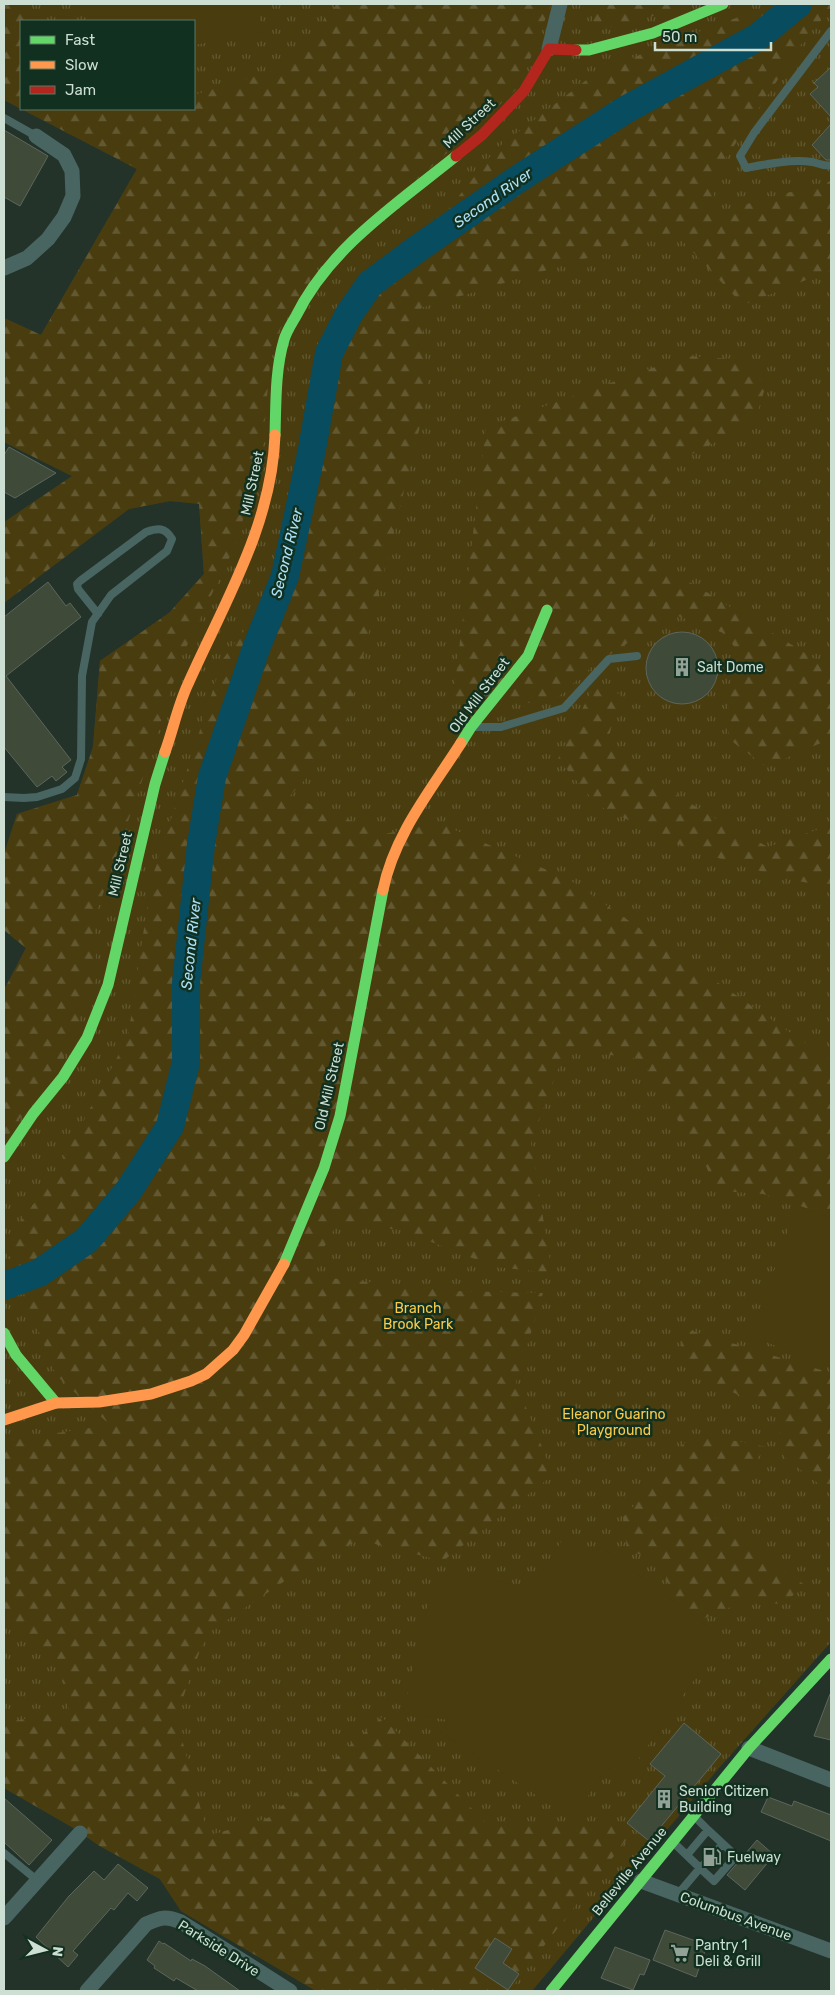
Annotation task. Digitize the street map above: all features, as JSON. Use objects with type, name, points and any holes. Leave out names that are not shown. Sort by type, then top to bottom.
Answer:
[{"type":"street","points":[[560,4],[549,49],[590,50],[653,33],[723,4]]},
{"type":"street","name":"Mill Street","points":[[4,1157],[33,1114],[63,1077],[82,1046],[108,985],[145,823],[164,757],[187,686],[252,544],[267,494],[275,444],[277,385],[284,339],[307,293],[338,255],[375,220],[482,135],[524,91],[549,49]]},
{"type":"street","points":[[4,268],[27,258],[48,239],[64,217],[73,196],[72,171],[64,155],[36,136]]},
{"type":"street","name":"Old Mill Street","points":[[4,1420],[56,1403],[99,1402],[128,1398],[150,1394],[192,1381],[206,1374],[219,1364],[244,1335],[281,1271],[326,1159],[349,1075],[367,966],[387,869],[399,840],[471,727],[528,656],[546,610]]},
{"type":"street","points":[[4,1332],[16,1355],[56,1403]]},
{"type":"street","name":"Belleville Avenue","points":[[551,1991],[749,1748],[831,1659]]},
{"type":"street","points":[[749,1748],[831,1780]]},
{"type":"street","points":[[4,1918],[80,1833]]},
{"type":"street","name":"Columbus Avenue","points":[[641,1881],[831,1952]]},
{"type":"street","name":"Parkside Drive","points":[[86,1991],[146,1924],[168,1917],[181,1922],[290,1991]]},
{"type":"lane","points":[[831,31],[754,133],[740,156],[746,168],[771,163],[811,162],[826,166],[831,165]]},
{"type":"lane","points":[[4,118],[36,136]]},
{"type":"lane","points":[[4,797],[37,797],[62,789],[75,778],[80,759],[82,676],[92,622],[98,614],[111,595],[167,551],[172,539],[168,532],[158,528],[146,532],[80,580],[77,584],[78,588],[98,614]]},
{"type":"lane","points":[[471,727],[500,727],[564,708],[610,659],[637,656]]},
{"type":"lane","points":[[673,1842],[687,1856],[703,1865],[714,1881],[736,1856],[721,1846],[694,1816]]},
{"type":"lane","points":[[687,1856],[708,1830]]},
{"type":"lane","points":[[4,1853],[38,1880]]},
{"type":"lane","points":[[678,1894],[703,1865]]},
{"type":"green space","name":"Branch Brook Park","points":[[4,4],[831,4],[831,1642],[719,1768],[532,1991],[316,1991],[181,1911],[160,1879],[98,1845],[77,1830],[4,1788],[4,990],[26,948],[4,930],[4,854],[17,814],[77,795],[93,747],[100,661],[169,613],[204,574],[199,503],[170,501],[129,509],[72,476],[4,442],[4,318],[41,335],[137,169],[23,110],[195,110],[195,20],[20,20],[20,108],[4,100]]},
{"type":"green space","points":[[4,4],[21,4],[30,20],[20,20],[20,108],[4,100]]},
{"type":"green space","points":[[89,4],[257,4],[262,32],[195,45],[195,20],[92,20]]},
{"type":"green space","points":[[337,4],[551,4],[520,86],[436,163],[318,266],[272,343],[261,462],[234,548],[181,658],[144,775],[94,920],[97,976],[63,1059],[4,1140],[4,990],[26,948],[4,930],[4,854],[17,814],[77,795],[93,747],[100,661],[169,613],[204,574],[199,504],[170,501],[129,509],[4,603],[4,522],[72,476],[4,442],[4,318],[41,335],[137,169],[23,110],[195,110],[195,95],[289,66]]},
{"type":"green space","points":[[594,4],[691,4],[672,11],[592,32]]},
{"type":"green space","points":[[770,4],[831,4],[831,11],[810,31],[714,176],[714,213],[831,181],[831,270],[743,305],[674,232],[421,308],[428,394],[343,737],[290,796],[384,834],[439,823],[570,880],[831,1061],[831,1216],[763,1194],[721,1191],[641,1059],[565,1049],[531,1143],[552,1273],[495,1267],[401,1230],[337,1223],[309,1276],[454,1291],[543,1293],[516,1382],[553,1475],[443,1561],[359,1540],[307,1566],[206,1634],[176,1717],[208,1836],[268,1818],[382,1717],[485,1822],[607,1822],[631,1834],[509,1991],[316,1991],[181,1911],[160,1879],[98,1845],[77,1830],[4,1788],[4,1723],[69,1710],[61,1671],[4,1616],[4,1441],[110,1425],[56,1375],[4,1243],[52,1180],[128,1037],[151,881],[223,659],[285,576],[312,449],[329,353],[349,314],[370,284],[417,249],[496,149],[593,75],[665,44]]},
{"type":"green space","points":[[686,356],[748,360],[765,388],[755,421],[679,461],[651,521],[654,560],[831,669],[831,749],[823,742],[766,767],[729,739],[728,694],[736,650],[726,634],[678,616],[629,642],[594,665],[550,704],[453,699],[486,427]]},
{"type":"green space","points":[[596,681],[622,696],[606,743],[640,773],[721,822],[768,847],[831,823],[831,886],[822,886],[776,876],[689,849],[597,805],[558,759]]},
{"type":"green space","points":[[798,1206],[831,1218],[831,1366],[750,1336]]},
{"type":"green space","points":[[682,1328],[831,1373],[831,1493],[784,1457],[777,1415],[682,1366]]},
{"type":"green space","points":[[700,1434],[767,1447],[710,1514],[806,1586],[781,1604],[745,1601],[700,1620],[672,1600],[662,1562],[627,1550],[623,1517],[642,1494],[667,1469],[682,1445]]},
{"type":"green space","points":[[563,1539],[592,1558],[600,1546],[716,1633],[716,1648],[624,1780],[607,1767],[573,1819],[440,1732],[448,1720],[403,1713],[432,1585],[453,1571],[531,1589]]},
{"type":"building","points":[[831,67],[831,117],[810,94],[818,87],[814,83]]},
{"type":"building","points":[[831,124],[831,160],[826,160],[812,145]]},
{"type":"building","points":[[4,130],[48,156],[20,206],[4,197]]},
{"type":"building","points":[[9,447],[56,473],[15,498],[4,492],[4,455]]},
{"type":"building","points":[[48,582],[66,606],[70,603],[81,617],[6,676],[71,760],[62,767],[67,772],[56,781],[52,776],[37,787],[4,747],[4,617]]},
{"type":"building","name":"Salt Dome","points":[[682,632],[702,638],[712,648],[718,668],[712,688],[702,698],[682,704],[662,698],[652,688],[646,668],[652,648],[662,638]]},
{"type":"building","points":[[831,1694],[831,1740],[814,1736]]},
{"type":"building","name":"Senior Citizen Building","points":[[684,1723],[721,1754],[649,1841],[627,1823],[665,1776],[650,1764]]},
{"type":"building","points":[[768,1797],[792,1806],[794,1801],[831,1815],[831,1841],[761,1812]]},
{"type":"building","points":[[4,1798],[52,1840],[29,1865],[4,1842]]},
{"type":"building","points":[[757,1840],[774,1855],[745,1890],[727,1875]]},
{"type":"building","points":[[118,1864],[148,1888],[137,1901],[128,1893],[114,1910],[111,1908],[73,1951],[78,1955],[68,1967],[36,1937],[69,1896],[94,1871],[104,1880]]},
{"type":"building","name":"Pantry 1 Deli & Grill","points":[[665,1930],[707,1945],[696,1977],[653,1960]]},
{"type":"building","points":[[495,1938],[512,1949],[503,1963],[519,1974],[508,1990],[475,1968]]},
{"type":"building","points":[[159,1941],[191,1961],[192,1959],[205,1966],[240,1991],[198,1991],[176,1978],[174,1981],[154,1968],[155,1966],[147,1960]]},
{"type":"building","points":[[615,1947],[650,1960],[644,1975],[640,1974],[633,1990],[601,1978]]},
{"type":"waterway","name":"Second River","points":[[4,1286],[39,1273],[87,1240],[129,1190],[170,1126],[186,1062],[186,983],[201,844],[212,777],[257,646],[285,576],[312,449],[329,353],[349,314],[370,284],[515,181],[625,110],[758,37],[798,4]]},
{"type":"traffic: fast","points":[[576,50],[589,50],[653,33],[723,4]]},
{"type":"traffic: fast","points":[[275,435],[276,387],[281,351],[285,337],[310,291],[346,247],[389,209],[456,156]]},
{"type":"traffic: fast","points":[[461,743],[471,727],[528,656],[547,610]]},
{"type":"traffic: fast","points":[[4,1157],[33,1114],[63,1077],[87,1038],[108,985],[155,784],[165,752]]},
{"type":"traffic: fast","points":[[284,1264],[324,1168],[340,1116],[383,890]]},
{"type":"traffic: fast","points":[[4,1333],[16,1355],[56,1403]]},
{"type":"traffic: fast","points":[[551,1991],[749,1748],[831,1659]]},
{"type":"traffic: slow","points":[[165,752],[184,692],[231,593],[256,532],[272,468],[275,435]]},
{"type":"traffic: slow","points":[[383,890],[388,870],[405,832],[461,743]]},
{"type":"traffic: slow","points":[[4,1420],[56,1403],[99,1402],[151,1394],[206,1374],[233,1350],[244,1335],[284,1264]]},
{"type":"traffic: jam","points":[[456,156],[482,135],[524,91],[549,49],[576,50]]},
{"type":"place","name":"Salt Dome","points":[[682,667]]},
{"type":"place","name":"Senior Citizen Building","points":[[664,1799]]},
{"type":"place","name":"Fuelway","points":[[712,1857]]},
{"type":"place","name":"Pantry 1 Deli & Grill","points":[[680,1953]]},
{"type":"park label","name":"Eleanor Guarino Playground","points":[[614,1422]]}]
